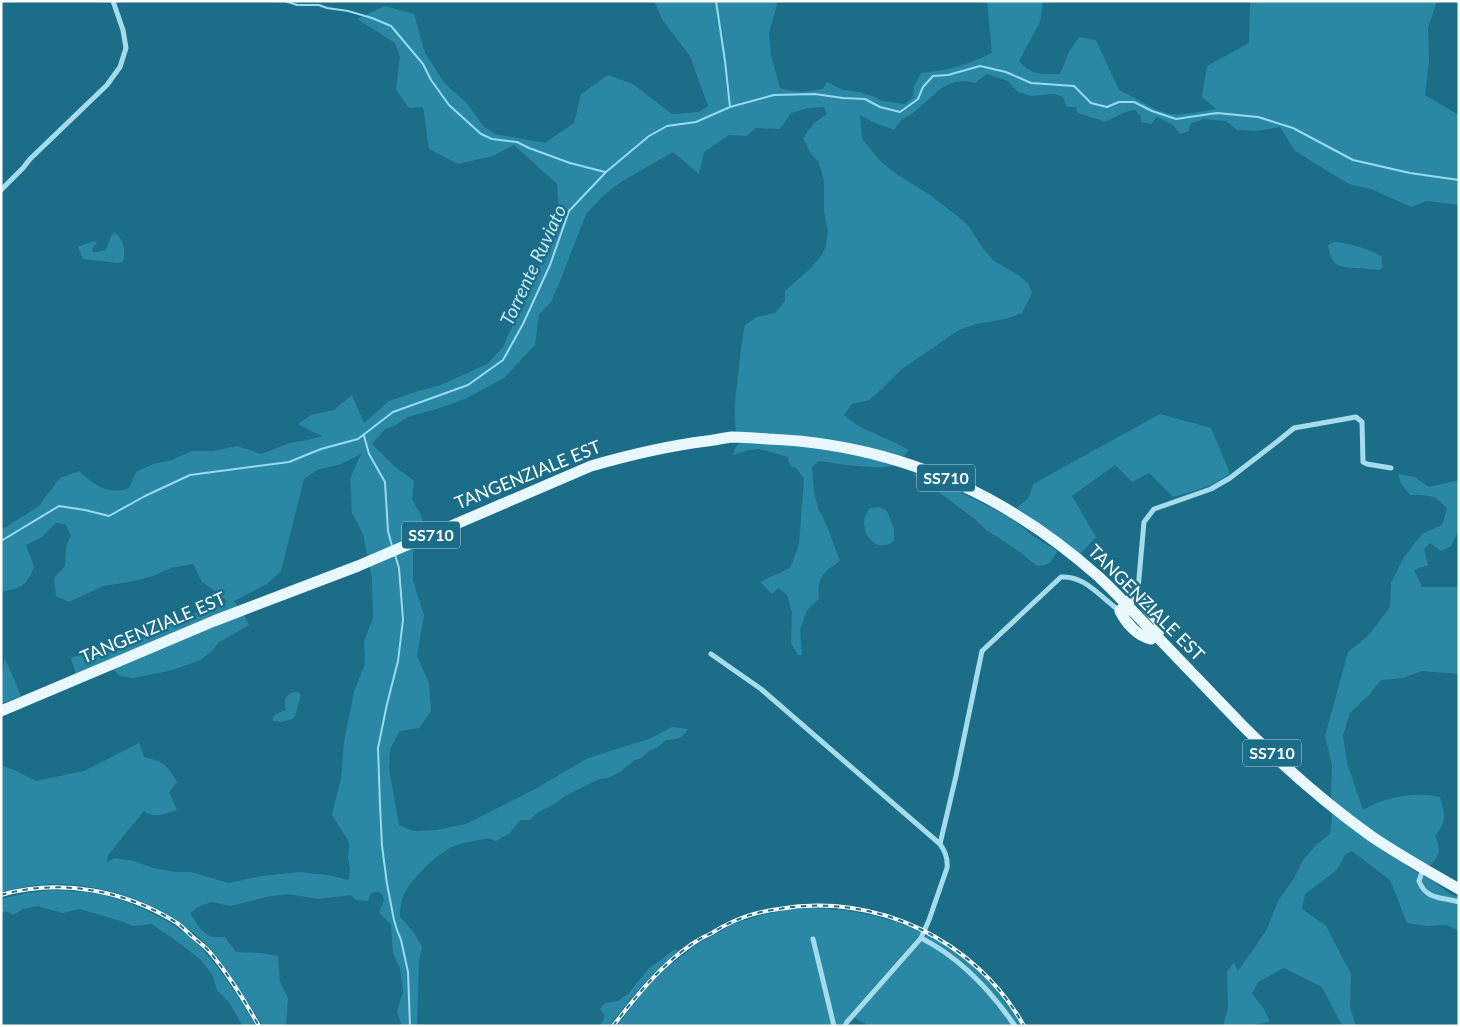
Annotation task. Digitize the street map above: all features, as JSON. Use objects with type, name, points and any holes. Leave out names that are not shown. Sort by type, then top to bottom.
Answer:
[{"type":"main road","name":"TANGENZIALE EST","points":[[1,711],[214,621],[358,566],[591,466],[673,445],[732,438],[787,440],[825,444],[862,450],[900,460],[938,474],[973,490],[1009,510],[1056,542],[1100,578],[1244,726],[1334,808],[1423,869],[1459,889]]},
{"type":"street","points":[[1,190],[30,159],[107,85],[120,67],[126,48],[124,30],[113,1]]},
{"type":"street","points":[[940,844],[982,651],[1061,577],[1074,578],[1126,604],[1138,589],[1144,522],[1154,509],[1211,489],[1230,478],[1294,428],[1356,417],[1362,422],[1363,462],[1391,468]]},
{"type":"street","points":[[711,654],[783,707],[944,849],[948,862],[947,868],[921,938],[845,1026]]},
{"type":"street","points":[[1423,869],[1419,881],[1425,892],[1459,902]]},
{"type":"street","points":[[921,938],[940,948],[982,984],[1004,1009],[1015,1026]]},
{"type":"street","points":[[813,939],[834,1026]]},
{"type":"shaded area","points":[[654,1],[778,1],[769,33],[771,56],[780,88],[785,90],[812,91],[823,89],[827,82],[843,90],[859,92],[882,101],[905,104],[913,97],[914,86],[921,73],[940,71],[958,66],[992,53],[987,1],[1043,1],[1040,22],[1019,61],[1024,66],[1037,73],[1060,74],[1069,52],[1079,37],[1096,40],[1119,90],[1161,111],[1178,114],[1216,109],[1202,97],[1207,66],[1249,43],[1250,1],[1437,1],[1428,28],[1429,61],[1425,95],[1459,115],[1459,205],[1427,201],[1411,207],[1371,189],[1349,184],[1295,151],[1280,127],[1257,131],[1237,130],[1226,121],[1203,119],[1190,124],[1189,131],[1180,134],[1173,125],[1157,117],[1151,124],[1141,122],[1141,116],[1135,110],[1104,122],[1077,112],[1076,107],[1067,107],[1063,97],[1054,94],[1031,96],[1018,92],[1008,81],[987,74],[975,83],[956,82],[941,89],[903,119],[894,130],[860,115],[862,139],[881,162],[930,195],[967,224],[994,261],[1028,283],[1032,293],[1022,313],[959,330],[902,369],[869,400],[852,404],[844,415],[859,426],[909,450],[903,457],[739,433],[736,431],[735,403],[745,325],[757,317],[775,313],[785,301],[785,291],[810,269],[821,256],[826,246],[828,230],[824,212],[824,180],[818,161],[811,154],[803,138],[814,123],[827,114],[824,107],[808,108],[791,113],[780,129],[756,128],[746,136],[729,135],[704,152],[699,174],[673,152],[621,182],[605,194],[586,214],[551,302],[539,314],[535,345],[504,378],[465,399],[408,417],[394,426],[385,429],[372,444],[394,466],[414,481],[412,499],[421,515],[425,529],[413,549],[413,581],[424,615],[417,656],[429,683],[431,711],[419,728],[400,731],[390,749],[389,769],[399,825],[413,831],[437,830],[466,824],[535,789],[588,758],[649,739],[672,727],[688,729],[684,735],[676,739],[666,740],[620,772],[608,778],[599,779],[565,796],[537,813],[530,820],[520,820],[510,833],[496,841],[488,838],[462,843],[448,849],[420,872],[404,894],[400,914],[400,917],[415,934],[422,947],[419,961],[417,1026],[402,1026],[397,1011],[403,992],[400,969],[393,953],[391,925],[379,912],[384,900],[383,895],[378,892],[371,893],[368,901],[356,900],[351,895],[318,899],[288,894],[271,896],[231,906],[211,902],[198,907],[190,913],[201,930],[211,937],[225,937],[236,952],[278,956],[280,982],[288,998],[286,1026],[263,1026],[211,949],[176,920],[158,909],[117,893],[75,885],[28,886],[1,892],[1,765],[36,781],[84,771],[139,743],[144,757],[164,765],[177,782],[169,792],[177,810],[156,815],[144,811],[109,854],[106,863],[114,858],[134,861],[153,868],[176,872],[191,872],[228,883],[262,876],[300,872],[349,879],[348,840],[332,815],[341,778],[344,742],[354,692],[365,664],[364,641],[373,618],[372,578],[363,534],[352,513],[350,479],[361,454],[341,464],[317,470],[304,479],[281,571],[267,584],[234,601],[238,607],[76,674],[71,658],[137,635],[153,627],[228,602],[202,582],[193,564],[171,568],[153,576],[129,582],[103,586],[69,602],[56,596],[54,578],[65,566],[66,546],[71,535],[65,524],[56,523],[42,537],[26,545],[34,567],[26,582],[19,587],[1,592],[1,530],[38,507],[60,478],[79,471],[95,484],[114,491],[129,488],[136,472],[153,464],[172,460],[192,451],[213,451],[237,446],[261,454],[290,443],[322,436],[298,424],[311,415],[334,410],[352,395],[364,423],[389,401],[441,385],[487,364],[503,347],[546,251],[545,231],[559,213],[557,184],[514,145],[493,156],[458,164],[429,149],[423,107],[409,108],[396,90],[400,57],[395,43],[357,19],[385,6],[414,14],[425,53],[445,84],[466,102],[483,126],[495,134],[545,143],[574,123],[581,94],[608,75],[633,84],[672,114],[699,112],[708,106],[690,56],[663,21]]},
{"type":"shaded area","points":[[115,233],[124,246],[123,262],[83,259],[78,247],[93,241],[97,242],[92,249],[93,252],[106,250],[111,236]]},
{"type":"shaded area","points":[[1334,242],[1372,251],[1382,257],[1382,268],[1379,270],[1348,268],[1335,264],[1328,245]]},
{"type":"shaded area","points":[[1160,414],[1211,428],[1230,473],[1210,485],[1173,497],[1149,473],[1132,482],[1115,465],[1072,496],[1096,537],[1080,554],[1016,507],[1028,498],[1033,484]]},
{"type":"shaded area","points":[[740,442],[824,447],[896,464],[871,467],[819,461],[812,467],[814,492],[818,508],[840,561],[822,576],[819,585],[819,599],[807,610],[800,630],[802,655],[798,655],[791,643],[792,612],[787,595],[778,588],[772,594],[760,582],[790,568],[799,545],[804,478],[796,468],[790,466],[788,457],[759,449],[733,455],[735,448]]},
{"type":"shaded area","points":[[914,474],[938,481],[1011,518],[1033,536],[1057,551],[1050,563],[1037,566],[1020,552],[987,531],[976,520],[940,493],[918,480]]},
{"type":"shaded area","points":[[1398,474],[1415,477],[1429,487],[1459,480],[1459,529],[1451,546],[1441,551],[1430,543],[1424,549],[1428,565],[1414,570],[1422,587],[1459,587],[1459,674],[1422,671],[1403,678],[1381,680],[1370,694],[1350,713],[1343,735],[1347,763],[1363,810],[1371,805],[1400,796],[1431,795],[1440,797],[1444,821],[1435,836],[1439,848],[1436,858],[1431,865],[1406,866],[1432,880],[1450,894],[1459,897],[1459,931],[1447,925],[1427,926],[1407,923],[1390,880],[1352,851],[1345,854],[1337,870],[1305,894],[1302,909],[1326,926],[1351,974],[1350,1008],[1356,1026],[1344,1026],[1340,1022],[1322,987],[1284,968],[1258,982],[1252,994],[1264,1009],[1270,1022],[1247,1026],[1223,1026],[1228,1008],[1227,972],[1234,962],[1238,971],[1266,931],[1279,899],[1293,880],[1303,860],[1317,844],[1330,834],[1332,820],[1332,765],[1325,736],[1348,652],[1368,636],[1390,607],[1391,583],[1404,557],[1422,534],[1442,525],[1447,509],[1439,500],[1431,496],[1410,495],[1401,484]]},
{"type":"shaded area","points":[[879,507],[887,511],[894,529],[894,541],[887,545],[874,543],[864,528],[866,515],[870,508]]},
{"type":"shaded area","points":[[243,614],[249,625],[218,643],[201,660],[169,671],[133,678],[120,676],[113,669]]},
{"type":"shaded area","points":[[5,658],[21,696],[1,704],[1,677]]},
{"type":"shaded area","points":[[298,692],[301,695],[295,716],[292,719],[281,722],[273,721],[275,715],[286,710],[286,699],[288,695]]},
{"type":"shaded area","points":[[53,890],[87,892],[107,896],[138,906],[183,931],[213,961],[256,1026],[243,1026],[228,1001],[217,990],[212,974],[200,959],[151,924],[133,926],[79,909],[63,913],[37,906],[23,909],[13,915],[6,911],[1,914],[1,899]]},
{"type":"shaded area","points":[[798,908],[862,913],[877,916],[922,932],[851,1013],[843,1026],[617,1026],[643,991],[694,946],[733,924],[765,914]]},
{"type":"shaded area","points":[[927,935],[955,951],[981,973],[1013,1012],[1021,1026],[870,1026],[853,1017]]},
{"type":"shaded area","points":[[675,949],[678,951],[650,977],[609,1026],[600,1026],[605,1016],[600,1009],[605,1003],[618,1001],[629,993],[648,969]]},
{"type":"waterway","points":[[285,1],[297,5],[319,5],[348,11],[391,26],[423,64],[431,80],[449,105],[481,134],[492,139],[517,142],[570,163],[605,172]]},
{"type":"waterway","points":[[716,1],[730,107]]},
{"type":"waterway","name":"Torrente Ruviato","points":[[1,541],[59,506],[109,516],[145,496],[190,475],[289,462],[321,449],[358,439],[393,412],[468,385],[503,360],[523,324],[550,265],[569,211],[606,172],[649,136],[667,126],[696,122],[730,107],[774,95],[815,94],[865,99],[880,107],[900,112],[918,99],[923,87],[933,76],[948,75],[980,66],[1006,72],[1031,83],[1074,86],[1091,103],[1107,107],[1119,102],[1134,102],[1152,111],[1176,119],[1217,113],[1258,117],[1293,128],[1353,160],[1410,173],[1459,180]]},
{"type":"waterway","points":[[364,436],[369,454],[385,482],[388,531],[392,546]]},
{"type":"waterway","points":[[395,555],[399,568],[403,620],[398,661],[378,748],[382,846],[394,920],[401,940],[408,972],[410,1026]]},
{"type":"railway","points":[[1,895],[23,890],[46,888],[92,890],[136,902],[157,912],[179,925],[208,950],[229,977],[259,1026]]},
{"type":"railway","points":[[613,1026],[659,971],[692,944],[727,924],[749,915],[773,910],[815,906],[851,908],[886,916],[920,929],[951,947],[979,969],[1004,996],[1024,1026]]}]
